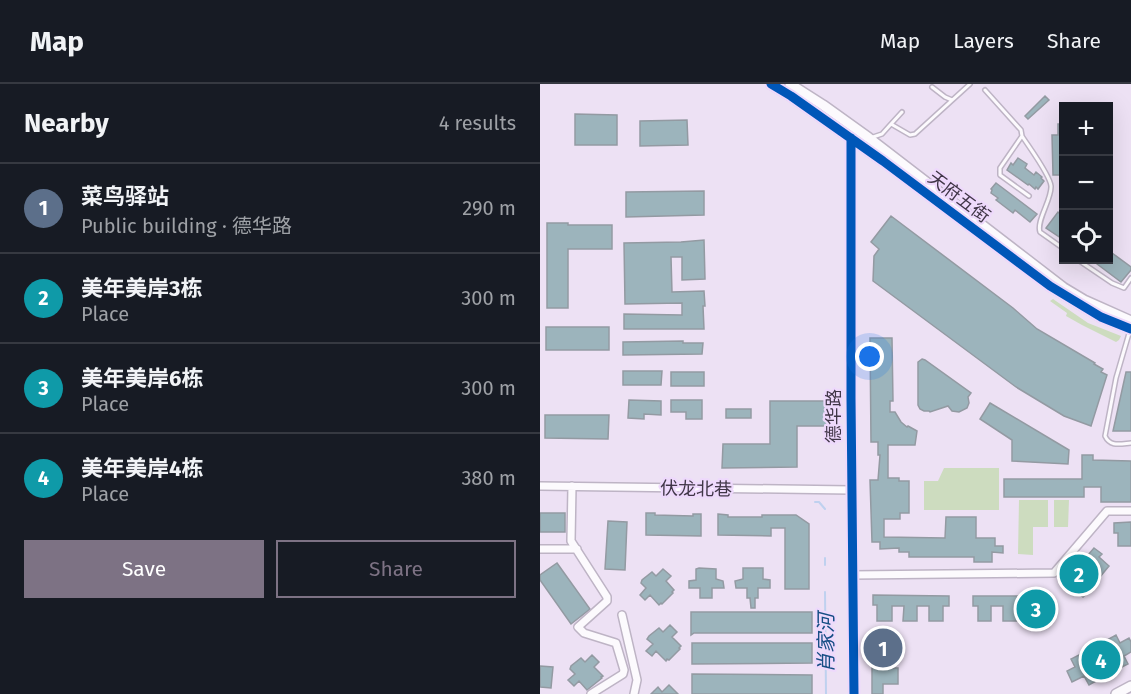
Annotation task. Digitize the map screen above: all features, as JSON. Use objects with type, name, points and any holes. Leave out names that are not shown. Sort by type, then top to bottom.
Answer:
[{"type":"street","name":"天府五街","points":[[771,84],[851,138],[1050,286],[1101,317],[1131,329]]},
{"type":"street","name":"天府五街","points":[[790,84],[869,138],[1064,288],[1084,300],[1131,321]]},
{"type":"street","name":"德华路","points":[[851,138],[851,490],[854,694]]},
{"type":"street","name":"伏龙北巷","points":[[540,486],[851,490]]},
{"type":"street","points":[[567,549],[571,541],[572,486]]},
{"type":"street","points":[[852,574],[1054,573],[1107,511],[1131,512]]},
{"type":"street","points":[[571,541],[607,597],[607,601],[578,627],[584,633],[616,643],[624,670],[623,674],[591,694]]},
{"type":"street","points":[[540,549],[577,549]]},
{"type":"street","points":[[622,615],[637,680],[634,694]]},
{"type":"street","points":[[1116,694],[1131,686]]},
{"type":"lane","points":[[891,124],[910,135],[915,134],[970,84]]},
{"type":"lane","points":[[932,87],[952,100]]},
{"type":"lane","points":[[985,90],[1021,130],[1022,136],[1047,176],[1051,187],[1038,228],[1059,245]]},
{"type":"lane","points":[[869,138],[882,134],[902,112]]},
{"type":"lane","points":[[1022,136],[999,172],[1029,196]]},
{"type":"lane","points":[[1084,264],[1112,283],[1125,288],[1131,278]]},
{"type":"lane","points":[[1131,329],[1116,378],[1105,436],[1112,444],[1131,443]]},
{"type":"green space","points":[[1053,299],[1088,323],[1121,336],[1119,340],[1116,342],[1066,316],[1067,313],[1050,301]]},
{"type":"green space","points":[[944,468],[999,468],[999,510],[924,510],[924,481],[938,481]]},
{"type":"green space","points":[[1019,500],[1048,500],[1048,527],[1033,527],[1033,555],[1018,554]]},
{"type":"green space","points":[[1054,500],[1069,500],[1068,527],[1054,527]]},
{"type":"building","points":[[1045,96],[1049,100],[1028,119],[1025,116]]},
{"type":"building","points":[[575,114],[617,115],[617,145],[575,145]]},
{"type":"building","points":[[687,120],[688,145],[640,146],[640,121]]},
{"type":"building","points":[[1059,124],[1059,175],[1053,175],[1052,135],[1058,135]]},
{"type":"building","points":[[1018,158],[1027,164],[1025,168],[1034,175],[1036,172],[1042,177],[1044,181],[1038,189],[1028,185],[1007,170]]},
{"type":"building","points":[[996,183],[1037,214],[1030,222],[1015,210],[1013,213],[996,200],[998,198],[991,193],[991,189]]},
{"type":"building","points":[[704,191],[704,215],[626,217],[626,192]]},
{"type":"building","points":[[1058,212],[1059,237],[1046,228]]},
{"type":"building","points":[[891,216],[1013,308],[1037,329],[1103,369],[1101,372],[1107,375],[1091,426],[1064,416],[1016,387],[873,281],[874,256],[879,249],[871,242]]},
{"type":"building","points":[[547,223],[612,225],[612,249],[568,249],[568,308],[547,308]]},
{"type":"building","points":[[704,240],[705,279],[682,280],[682,257],[671,257],[672,292],[704,291],[704,329],[624,329],[624,314],[682,315],[682,303],[625,304],[624,243]]},
{"type":"building","points":[[1113,254],[1131,267],[1121,282],[1097,264],[1113,264]]},
{"type":"building","points":[[546,327],[609,327],[609,350],[546,350]]},
{"type":"building","points":[[870,338],[892,338],[893,401],[890,401],[890,412],[895,412],[901,422],[917,431],[915,445],[888,445],[888,478],[909,481],[909,513],[900,513],[900,519],[884,519],[884,537],[945,538],[946,517],[976,517],[976,538],[995,538],[995,546],[1003,546],[1003,553],[992,552],[992,562],[974,562],[974,557],[909,557],[909,552],[899,552],[899,548],[880,549],[880,542],[872,542],[870,480],[878,480],[880,455],[878,455],[878,442],[871,442]]},
{"type":"building","points":[[683,341],[683,343],[703,343],[702,354],[623,355],[623,342]]},
{"type":"building","points":[[922,359],[971,393],[968,397],[967,408],[959,412],[952,411],[948,406],[930,412],[920,409],[918,405],[918,362]]},
{"type":"building","points":[[623,371],[662,371],[661,385],[623,385]]},
{"type":"building","points":[[671,372],[704,372],[704,386],[671,386]]},
{"type":"building","points":[[1126,372],[1131,372],[1131,431],[1113,431]]},
{"type":"building","points":[[629,400],[661,401],[661,415],[644,414],[644,419],[628,418]]},
{"type":"building","points":[[671,400],[702,400],[702,419],[686,419],[686,412],[671,412]]},
{"type":"building","points":[[770,401],[830,401],[830,426],[797,426],[797,467],[722,468],[723,444],[770,444]]},
{"type":"building","points":[[990,403],[1069,450],[1068,464],[1012,461],[1012,440],[980,419]]},
{"type":"building","points":[[726,409],[751,409],[751,418],[726,418]]},
{"type":"building","points":[[545,415],[609,415],[608,439],[545,438]]},
{"type":"building","points":[[1082,455],[1093,455],[1093,460],[1131,461],[1131,502],[1101,502],[1101,487],[1084,487],[1084,497],[1004,497],[1004,479],[1082,479]]},
{"type":"building","points":[[540,513],[565,513],[565,532],[540,532]]},
{"type":"building","points":[[646,513],[693,516],[693,514],[701,514],[701,536],[646,535]]},
{"type":"building","points":[[718,514],[728,515],[728,517],[796,515],[809,524],[809,589],[785,589],[785,528],[771,528],[771,536],[718,535]]},
{"type":"building","points":[[608,521],[627,522],[625,570],[605,569]]},
{"type":"building","points":[[1131,522],[1131,546],[1118,546],[1118,533],[1114,533],[1114,523]]},
{"type":"building","points":[[1094,548],[1102,554],[1099,557],[1109,566],[1100,577],[1090,568],[1081,578],[1092,587],[1083,597],[1073,589],[1070,592],[1062,585]]},
{"type":"building","points":[[557,563],[590,609],[571,624],[540,580],[540,575]]},
{"type":"building","points":[[743,568],[763,568],[763,579],[770,580],[770,588],[758,588],[755,608],[751,608],[750,598],[747,598],[747,588],[736,588],[735,581],[743,579]]},
{"type":"building","points":[[663,569],[671,576],[666,581],[674,590],[659,605],[650,595],[645,600],[640,595],[646,588],[641,583],[652,572],[656,576]]},
{"type":"building","points":[[696,569],[716,569],[716,579],[723,581],[724,588],[712,588],[712,598],[700,598],[700,588],[689,588],[689,581],[696,580]]},
{"type":"building","points":[[873,595],[949,596],[949,606],[943,606],[943,621],[929,621],[929,606],[917,606],[917,621],[903,621],[904,606],[892,606],[892,621],[877,621],[877,605],[873,605]]},
{"type":"building","points":[[973,596],[1049,596],[1049,607],[1043,607],[1043,621],[1029,621],[1029,607],[1017,607],[1017,621],[1003,621],[1003,606],[991,606],[991,621],[978,621],[978,606],[973,606]]},
{"type":"building","points":[[691,612],[812,612],[812,633],[694,633],[691,635]]},
{"type":"building","points":[[670,625],[677,632],[672,637],[681,646],[666,661],[656,651],[652,656],[646,651],[653,644],[647,639],[659,628],[663,632]]},
{"type":"building","points":[[1116,635],[1120,643],[1129,638],[1131,642],[1131,652],[1124,656],[1128,664],[1118,669],[1113,661],[1094,671],[1098,680],[1089,685],[1084,676],[1072,682],[1067,671],[1075,667],[1071,659],[1081,654],[1085,661],[1109,649],[1105,641]]},
{"type":"building","points":[[692,643],[812,643],[812,663],[692,664]]},
{"type":"building","points":[[592,655],[599,662],[594,667],[603,676],[602,678],[587,690],[579,681],[574,686],[568,680],[575,674],[570,669],[571,666],[581,658],[585,662]]},
{"type":"building","points":[[872,664],[883,664],[883,668],[898,668],[898,684],[883,684],[883,694],[872,694]]},
{"type":"building","points":[[540,666],[553,667],[551,688],[540,687]]},
{"type":"building","points":[[692,674],[812,675],[812,694],[692,694]]},
{"type":"building","points":[[669,685],[678,694],[651,694],[658,687],[662,692]]},
{"type":"waterway","name":"肖家河","points":[[815,502],[819,502],[825,509]]},
{"type":"waterway","name":"肖家河","points":[[825,558],[825,565]]},
{"type":"waterway","name":"肖家河","points":[[825,592],[826,694]]},
{"type":"cycle path","points":[[771,84],[883,161],[1050,286],[1101,317],[1131,329]]},
{"type":"cycle path","points":[[851,138],[854,694]]},
{"type":"place","name":"美年美岸3栋","points":[[1079,574]]},
{"type":"place","name":"美年美岸6栋","points":[[1036,609]]},
{"type":"place","name":"菜鸟驿站","points":[[883,648]]},
{"type":"place","name":"美年美岸4栋","points":[[1101,660]]}]
